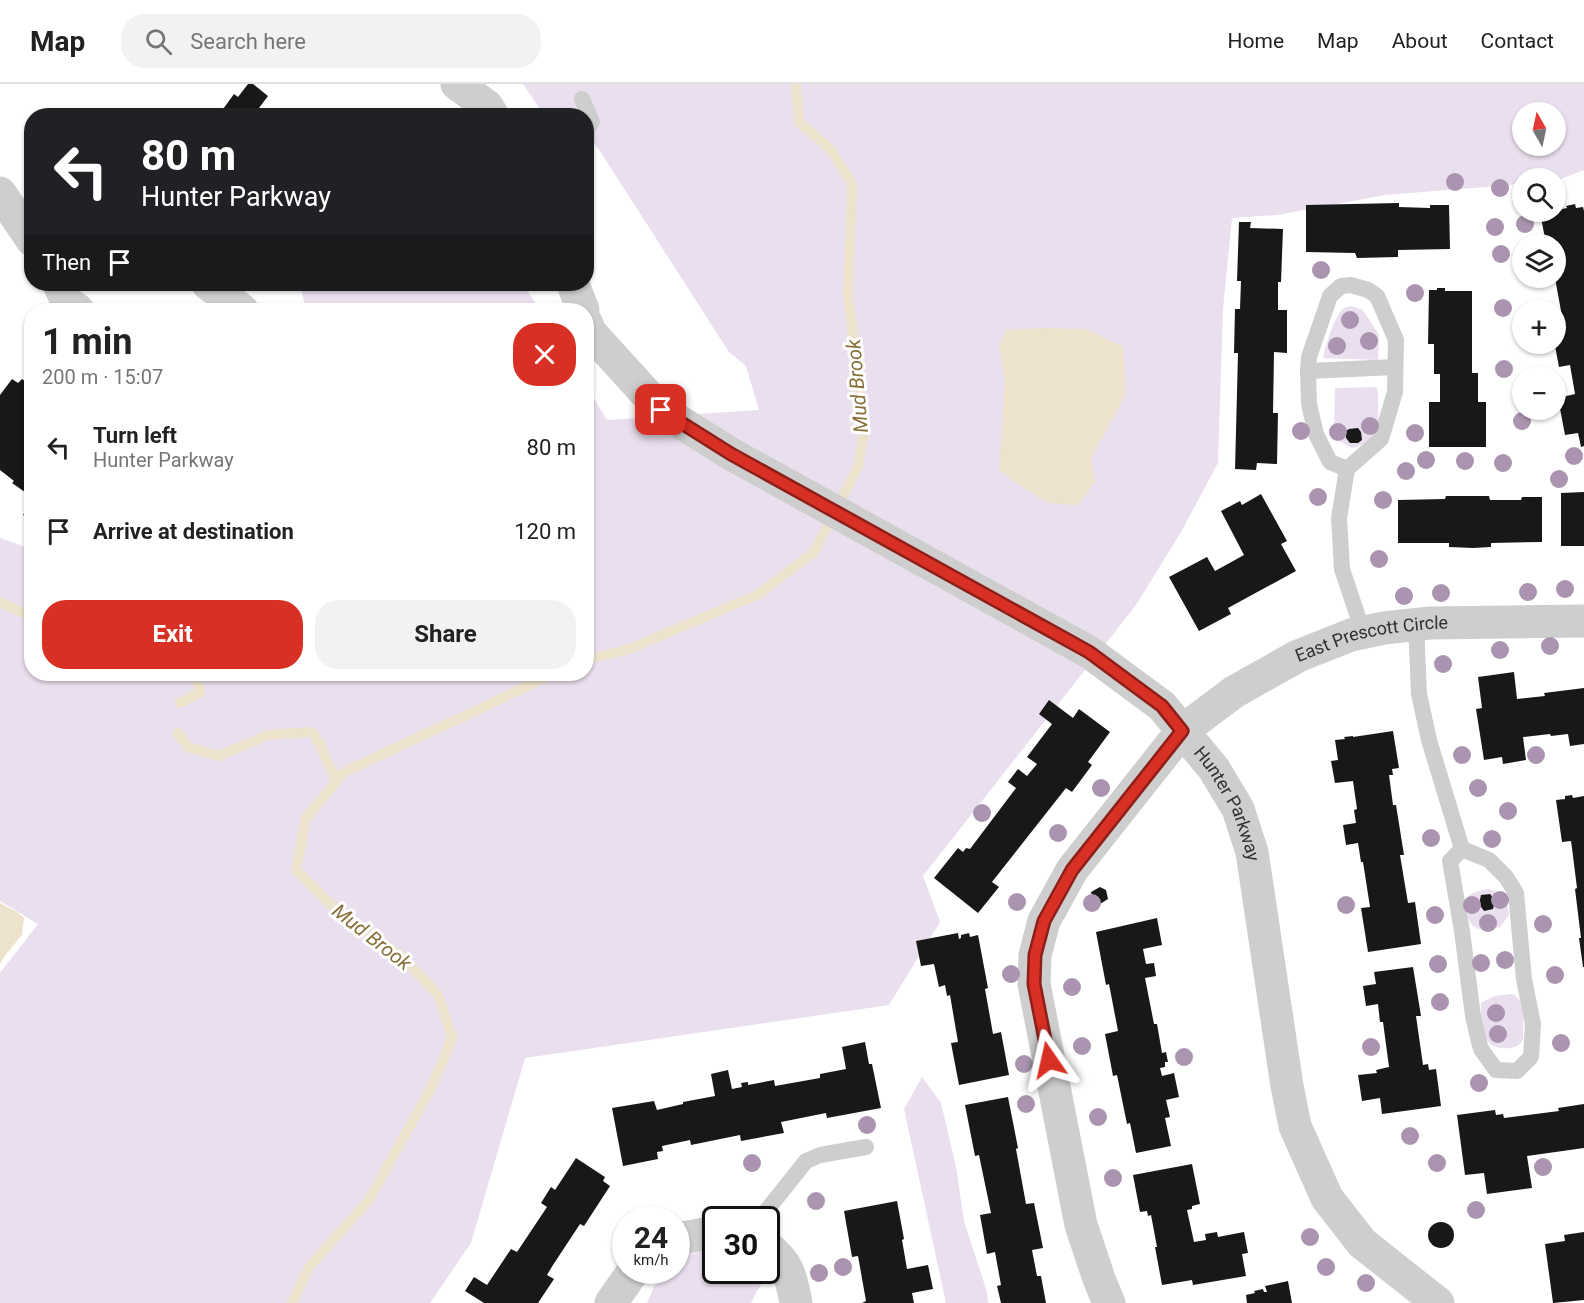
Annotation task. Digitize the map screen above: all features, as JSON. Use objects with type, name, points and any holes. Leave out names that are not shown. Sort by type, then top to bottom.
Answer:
[{"type":"street","points":[[457,84],[488,108]]},
{"type":"street","points":[[0,193],[24,228]]},
{"type":"street","points":[[217,291],[233,303]]},
{"type":"street","name":"Hunter Parkway","points":[[594,336],[661,410],[731,454],[1089,652],[1162,706],[1214,769],[1238,809],[1251,852],[1295,1126],[1327,1198],[1362,1243],[1438,1303]]},
{"type":"street","name":"East Prescott Circle","points":[[1109,1303],[1081,1225],[1034,984],[1035,955],[1044,921],[1072,870],[1182,731],[1234,692],[1298,656],[1351,635],[1416,623],[1584,621]]},
{"type":"street","points":[[780,1260],[791,1275],[796,1303]]},
{"type":"street","points":[[611,1303],[624,1284]]},
{"type":"lane","points":[[582,99],[586,108]]},
{"type":"lane","points":[[1347,469],[1330,462],[1316,434],[1310,404],[1308,371],[1309,357],[1330,296],[1341,286],[1351,285],[1368,290],[1377,296],[1396,340],[1395,392],[1381,439],[1347,469],[1339,518],[1342,569],[1363,632]]},
{"type":"lane","points":[[1308,371],[1395,367]]},
{"type":"lane","points":[[1416,623],[1419,694],[1429,740],[1462,849]]},
{"type":"lane","points":[[1462,849],[1489,860],[1516,893],[1524,979],[1533,1024],[1531,1057],[1517,1071],[1496,1070],[1481,1049],[1473,1016],[1450,861],[1462,849]]},
{"type":"lane","points":[[770,1206],[806,1161],[820,1155],[866,1147]]},
{"type":"shaded area","points":[[523,84],[1584,84],[1584,170],[1566,177],[1566,168],[1512,168],[1512,185],[1385,195],[1277,215],[1232,218],[1223,309],[1218,463],[1181,532],[1136,605],[923,876],[940,922],[889,1005],[525,1058],[471,1243],[430,1303],[0,1303],[0,973],[38,924],[0,901],[0,538],[24,547],[24,681],[594,681],[594,399],[607,420],[759,410],[746,366],[729,352],[594,144],[594,108],[539,108]]},
{"type":"shaded area","points":[[301,291],[528,291],[535,303],[304,303]]},
{"type":"shaded area","points":[[1351,306],[1363,310],[1379,335],[1378,360],[1323,358],[1336,320],[1343,308]]},
{"type":"shaded area","points":[[1086,329],[1123,347],[1126,394],[1091,458],[1095,481],[1078,505],[1048,503],[999,470],[1005,381],[999,347],[1006,330]]},
{"type":"shaded area","points":[[1376,387],[1378,420],[1375,434],[1370,440],[1352,448],[1334,436],[1335,388]]},
{"type":"shaded area","points":[[1488,889],[1504,898],[1508,905],[1509,915],[1500,927],[1478,929],[1470,922],[1465,903],[1471,894]]},
{"type":"shaded area","points":[[0,903],[24,918],[22,935],[0,965]]},
{"type":"shaded area","points":[[1512,994],[1517,997],[1522,1007],[1523,1040],[1512,1048],[1503,1048],[1489,1043],[1485,1038],[1481,1003],[1494,996]]},
{"type":"shaded area","points":[[922,1077],[941,1103],[956,1167],[964,1221],[987,1292],[988,1303],[946,1303],[904,1109]]},
{"type":"shaded area","points":[[702,1251],[702,1284],[762,1284],[751,1303],[647,1303],[657,1284],[690,1284],[690,1252],[693,1254]]},
{"type":"building","points":[[248,84],[253,84],[268,96],[259,108],[224,108],[234,94],[238,97]]},
{"type":"building","points":[[1399,203],[1399,207],[1430,208],[1430,205],[1449,205],[1450,249],[1398,250],[1398,257],[1357,258],[1355,253],[1306,252],[1306,205]]},
{"type":"building","points":[[1575,204],[1576,208],[1583,207],[1584,446],[1581,447],[1578,433],[1565,435],[1562,420],[1566,420],[1566,396],[1575,394],[1570,365],[1559,366],[1557,354],[1566,354],[1566,300],[1559,300],[1557,288],[1566,288],[1566,234],[1544,234],[1542,222],[1566,222],[1566,206]]},
{"type":"building","points":[[1239,222],[1251,222],[1250,228],[1283,229],[1278,310],[1287,310],[1287,353],[1274,352],[1273,413],[1278,413],[1277,464],[1257,463],[1256,470],[1235,469],[1238,353],[1234,353],[1235,309],[1240,309],[1241,281],[1237,281]]},
{"type":"building","points":[[1437,288],[1445,288],[1445,291],[1472,291],[1472,373],[1478,373],[1478,402],[1486,402],[1486,447],[1429,447],[1429,402],[1440,402],[1440,374],[1434,374],[1434,344],[1428,344],[1429,290],[1437,290]]},
{"type":"building","points":[[12,379],[18,383],[22,379],[24,380],[24,491],[0,470],[0,395]]},
{"type":"building","points":[[1358,428],[1362,440],[1358,443],[1350,443],[1346,438],[1346,431]]},
{"type":"building","points":[[1584,492],[1584,546],[1561,546],[1561,493]]},
{"type":"building","points":[[1261,494],[1287,541],[1281,544],[1296,571],[1228,608],[1231,614],[1199,631],[1169,577],[1207,557],[1215,571],[1244,555],[1221,511],[1240,501],[1242,505]]},
{"type":"building","points":[[1446,496],[1489,496],[1490,500],[1542,497],[1542,542],[1491,543],[1491,547],[1473,548],[1449,547],[1449,543],[1398,543],[1398,500],[1445,499]]},
{"type":"building","points":[[1514,672],[1517,699],[1584,688],[1584,744],[1570,746],[1568,734],[1523,737],[1526,760],[1503,764],[1502,757],[1484,760],[1476,709],[1482,708],[1478,677]]},
{"type":"building","points":[[1049,700],[1073,718],[1079,709],[1110,732],[1088,762],[1092,765],[1072,792],[1066,788],[992,882],[999,887],[978,913],[934,878],[958,848],[963,852],[966,848],[970,849],[1016,788],[1008,782],[1018,769],[1027,776],[1037,764],[1027,757],[1052,724],[1039,714]]},
{"type":"building","points":[[1393,731],[1399,768],[1392,769],[1393,775],[1389,775],[1404,855],[1400,855],[1408,903],[1415,902],[1421,944],[1368,952],[1361,908],[1370,907],[1363,862],[1361,862],[1358,843],[1346,845],[1343,825],[1356,823],[1354,810],[1357,809],[1353,781],[1335,783],[1331,761],[1338,760],[1335,740]]},
{"type":"building","points":[[1572,795],[1573,798],[1584,796],[1584,967],[1579,938],[1581,938],[1575,889],[1577,888],[1571,841],[1562,842],[1556,800]]},
{"type":"building","points":[[1100,887],[1106,890],[1108,899],[1100,904],[1094,903],[1091,892]]},
{"type":"building","points":[[1490,894],[1495,900],[1493,909],[1484,911],[1479,904],[1481,895]]},
{"type":"building","points":[[1157,918],[1162,945],[1143,949],[1146,964],[1154,963],[1156,976],[1145,978],[1154,1024],[1157,1024],[1162,1053],[1166,1052],[1168,1062],[1165,1062],[1165,1067],[1160,1068],[1162,1076],[1174,1073],[1179,1097],[1166,1100],[1170,1117],[1165,1118],[1171,1146],[1136,1153],[1130,1123],[1127,1124],[1117,1075],[1113,1076],[1105,1034],[1118,1031],[1096,932]]},
{"type":"building","points":[[958,933],[959,939],[961,935],[969,933],[970,937],[978,935],[988,988],[985,989],[993,1034],[1001,1032],[1009,1075],[959,1085],[951,1043],[958,1042],[950,995],[947,996],[945,985],[939,987],[934,964],[921,966],[916,941]]},
{"type":"building","points":[[1413,967],[1421,1016],[1416,1016],[1423,1065],[1428,1064],[1429,1070],[1436,1069],[1441,1106],[1382,1114],[1380,1098],[1362,1101],[1358,1075],[1377,1073],[1376,1070],[1389,1067],[1383,1022],[1380,1022],[1378,1004],[1366,1006],[1363,986],[1376,984],[1374,972]]},
{"type":"building","points":[[865,1042],[881,1108],[827,1118],[826,1113],[781,1122],[784,1133],[741,1141],[740,1135],[691,1145],[690,1140],[662,1146],[663,1151],[657,1152],[658,1159],[623,1166],[612,1108],[654,1101],[657,1110],[715,1096],[711,1074],[728,1070],[732,1089],[742,1087],[741,1083],[748,1082],[748,1085],[774,1080],[775,1086],[820,1078],[820,1074],[846,1069],[842,1047]]},
{"type":"building","points":[[1008,1097],[1026,1204],[1034,1203],[1043,1248],[1032,1250],[1037,1276],[1041,1276],[1046,1303],[1001,1303],[997,1286],[1001,1285],[995,1252],[987,1254],[980,1215],[991,1213],[979,1155],[975,1156],[965,1105]]},
{"type":"building","points":[[1584,1104],[1584,1148],[1527,1156],[1532,1188],[1487,1194],[1484,1173],[1465,1175],[1457,1115],[1495,1110],[1496,1115],[1503,1114],[1504,1118],[1559,1111],[1558,1108]]},
{"type":"building","points":[[576,1158],[605,1177],[603,1181],[610,1186],[584,1226],[580,1224],[553,1265],[547,1275],[554,1279],[538,1303],[484,1303],[465,1291],[474,1277],[487,1285],[511,1249],[517,1252],[547,1207],[541,1203],[551,1187],[555,1190]]},
{"type":"building","points":[[1192,1164],[1200,1204],[1187,1210],[1194,1242],[1206,1240],[1205,1234],[1217,1232],[1218,1237],[1244,1232],[1248,1253],[1242,1254],[1246,1276],[1193,1285],[1192,1280],[1162,1285],[1151,1215],[1148,1216],[1147,1211],[1140,1212],[1133,1175]]},
{"type":"building","points":[[897,1201],[907,1269],[928,1265],[933,1289],[912,1293],[914,1303],[862,1303],[866,1301],[858,1256],[852,1257],[844,1211]]},
{"type":"building","points":[[1441,1222],[1450,1226],[1454,1235],[1450,1244],[1441,1248],[1432,1244],[1428,1235],[1432,1226]]},
{"type":"building","points":[[1584,1232],[1584,1300],[1553,1303],[1545,1244],[1565,1241],[1564,1235]]},
{"type":"building","points":[[1288,1281],[1292,1303],[1247,1303],[1246,1295],[1263,1289],[1267,1292],[1265,1286]]},
{"type":"waterway","name":"Mud Brook","points":[[594,658],[629,649],[757,595],[814,552],[858,467],[864,430],[848,295],[852,184],[830,149],[799,122],[796,84]]},
{"type":"waterway","points":[[0,602],[24,612]]},
{"type":"waterway","points":[[180,703],[200,692],[197,681]]},
{"type":"waterway","name":"Mud Brook","points":[[292,1303],[309,1267],[368,1201],[432,1086],[452,1038],[438,995],[403,957],[337,911],[296,870],[306,818],[344,772],[537,681]]},
{"type":"waterway","points":[[178,733],[188,747],[219,756],[268,735],[312,732],[321,746],[336,782]]},
{"type":"route","points":[[661,410],[731,454],[1089,652],[1162,706],[1182,731],[1072,870],[1044,921],[1035,955],[1034,984],[1049,1060]]}]
